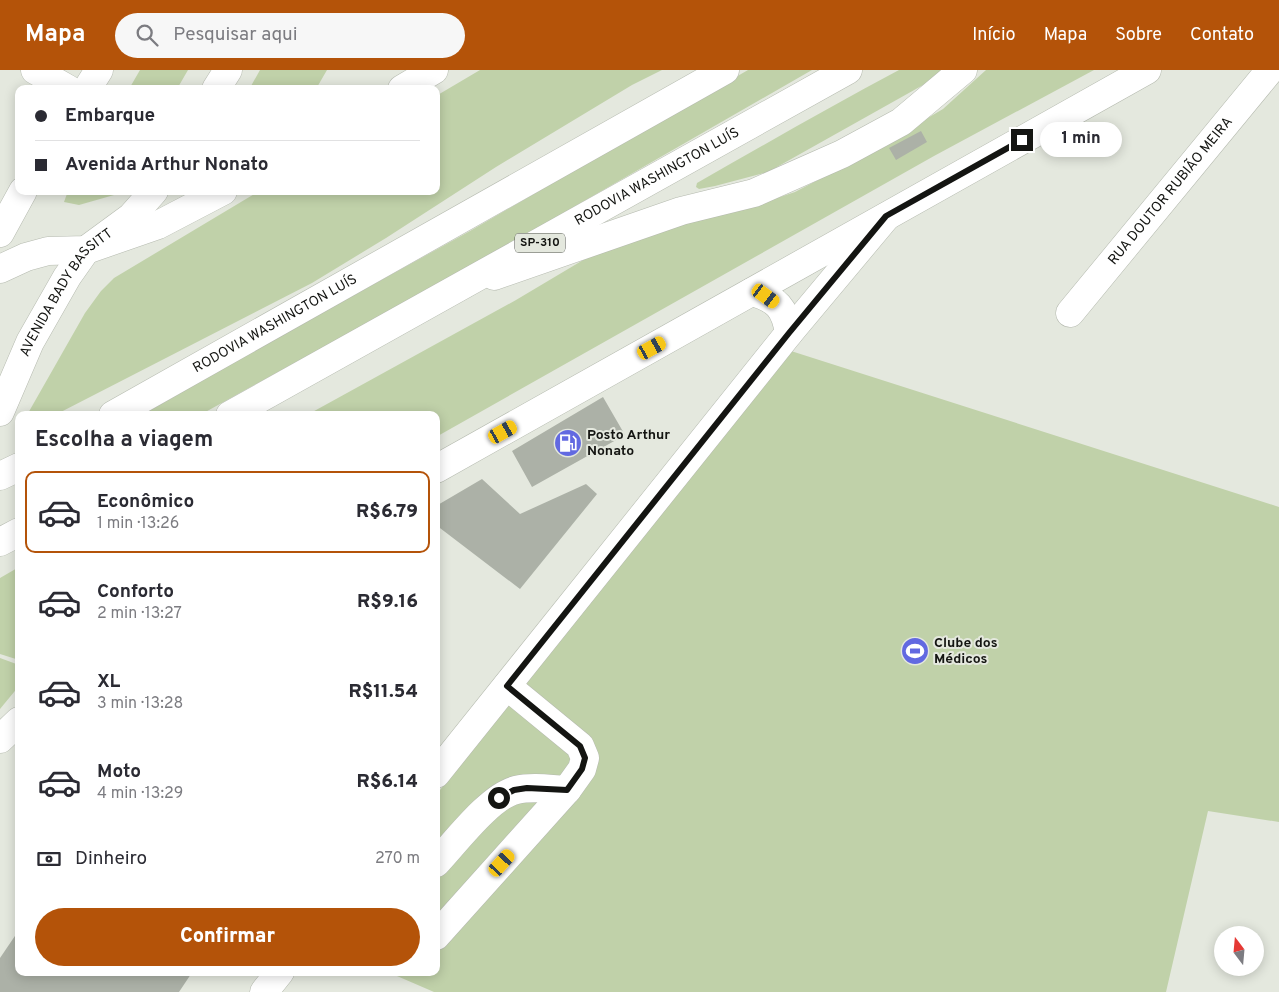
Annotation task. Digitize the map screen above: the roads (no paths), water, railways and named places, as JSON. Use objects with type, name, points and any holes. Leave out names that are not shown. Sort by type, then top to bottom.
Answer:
[{"type":"main road","points":[[35,70],[61,85]]},
{"type":"main road","points":[[90,85],[99,70]]},
{"type":"main road","points":[[219,85],[228,70]]},
{"type":"main road","points":[[409,85],[434,70]]},
{"type":"main road","name":"RODOVIA WASHINGTON LUÍS","points":[[120,411],[725,70]]},
{"type":"main road","name":"RODOVIA WASHINGTON LUÍS","points":[[237,411],[848,70]]},
{"type":"main road","points":[[459,288],[681,211],[754,193],[842,154],[901,122],[964,70]]},
{"type":"main road","points":[[440,467],[1147,70]]},
{"type":"main road","name":"RUA DOUTOR RUBIÃO MEIRA","points":[[1070,313],[1270,70]]},
{"type":"main road","points":[[0,233],[21,195]]},
{"type":"main road","name":"AVENIDA BADY BASSITT","points":[[0,412],[30,342],[67,277],[86,250],[130,218],[150,195]]},
{"type":"main road","points":[[0,269],[26,257],[48,252],[86,250],[158,225],[215,195]]},
{"type":"main road","points":[[440,769],[789,333],[886,216]]},
{"type":"main road","points":[[752,292],[766,296],[779,305],[786,318],[789,333]]},
{"type":"main road","points":[[0,476],[15,468]]},
{"type":"main road","points":[[0,542],[15,534]]},
{"type":"main road","points":[[440,932],[567,790],[582,769],[585,758],[580,746],[507,686]]},
{"type":"main road","points":[[0,739],[15,725]]},
{"type":"main road","points":[[440,859],[484,810],[499,798],[514,790],[527,788],[567,790]]},
{"type":"main road","points":[[265,992],[277,976]]},
{"type":"place","name":"Posto Arthur Nonato","points":[[568,443]]},
{"type":"place","name":"Clube dos Médicos","points":[[915,651]]}]
